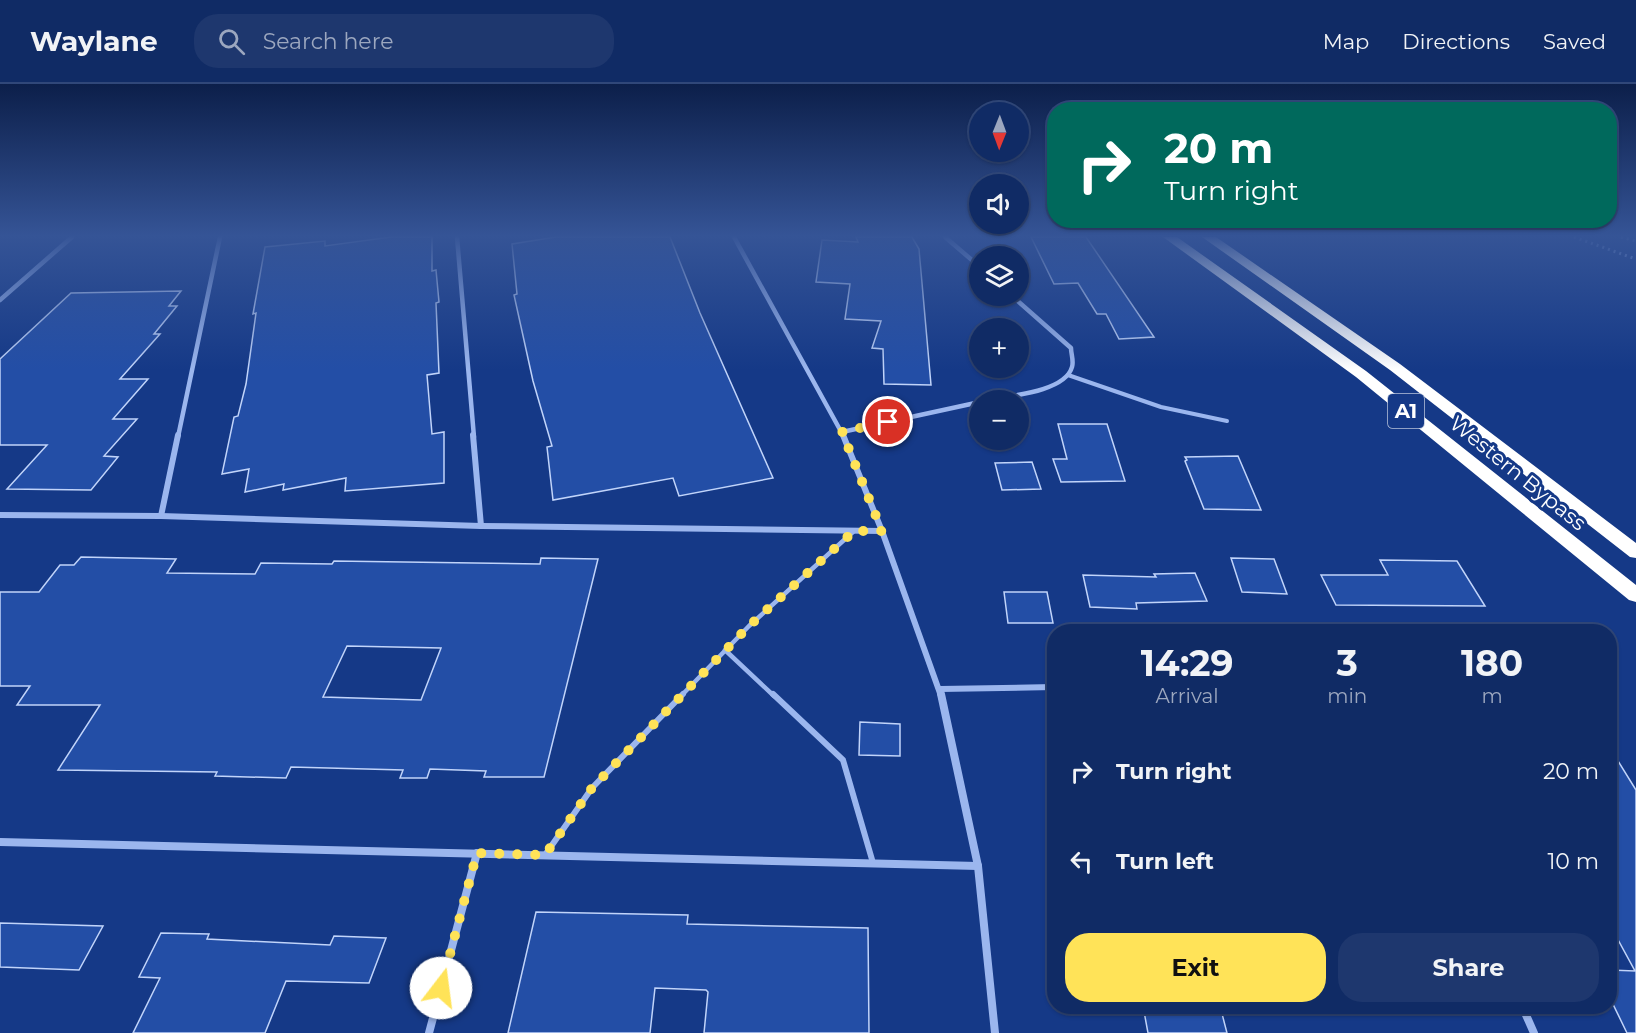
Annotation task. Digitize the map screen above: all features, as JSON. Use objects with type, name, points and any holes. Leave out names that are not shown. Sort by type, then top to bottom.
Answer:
[{"type":"highway","name":"Western Bypass","points":[[1231,281],[1361,374],[1636,595]]},
{"type":"highway","name":"Western Bypass","points":[[1272,281],[1395,367],[1636,552]]},
{"type":"street","points":[[2,297],[20,281]]},
{"type":"street","points":[[161,516],[211,281]]},
{"type":"street","points":[[462,281],[481,526]]},
{"type":"street","points":[[759,281],[842,432],[882,531],[940,689],[978,866],[995,1033]]},
{"type":"street","points":[[1023,306],[1071,348],[1073,364],[1068,375],[1056,385],[1029,391]]},
{"type":"street","points":[[842,432],[969,404]]},
{"type":"street","points":[[0,514],[161,516],[481,526],[882,531]]},
{"type":"street","points":[[940,689],[1047,687]]},
{"type":"street","points":[[0,842],[978,866]]},
{"type":"street","points":[[429,1033],[477,853]]},
{"type":"street","points":[[1526,1014],[1534,1033]]},
{"type":"lane","points":[[1068,375],[1161,407],[1227,421]]},
{"type":"lane","points":[[545,855],[592,788],[725,650],[854,531]]},
{"type":"lane","points":[[725,650],[843,760],[873,863]]},
{"type":"building","points":[[259,281],[437,281],[439,373],[427,375],[432,434],[444,432],[444,483],[345,491],[346,478],[283,490],[284,484],[245,492],[249,469],[222,474],[234,417],[238,416],[246,384],[256,313],[253,314]]},
{"type":"building","points":[[516,281],[687,281],[773,478],[679,496],[673,478],[553,500],[547,447],[552,446],[533,381],[514,295],[517,294]]},
{"type":"building","points":[[922,281],[931,385],[884,384],[883,349],[872,348],[881,321],[845,319],[850,284],[816,282]]},
{"type":"building","points":[[1053,281],[1116,281],[1154,337],[1119,339],[1106,314],[1097,314],[1078,283],[1054,284]]},
{"type":"building","points":[[181,291],[169,306],[177,306],[154,334],[160,334],[120,379],[148,379],[113,419],[137,419],[104,456],[118,457],[91,490],[7,489],[47,445],[0,445],[0,359],[71,293]]},
{"type":"building","points":[[1058,424],[1107,424],[1125,481],[1061,482],[1053,459],[1067,459]]},
{"type":"building","points":[[1238,456],[1261,510],[1204,509],[1185,457]]},
{"type":"building","points":[[1032,462],[1041,489],[1002,490],[995,463]]},
{"type":"building","points":[[81,557],[176,559],[167,573],[255,574],[261,563],[332,564],[334,561],[540,564],[541,558],[598,559],[544,777],[484,777],[486,771],[430,769],[427,778],[400,778],[403,770],[291,767],[286,778],[215,776],[217,772],[58,770],[100,705],[17,705],[30,686],[0,686],[0,592],[39,592],[60,565],[74,565]],"holes":[[[347,646],[441,648],[421,700],[323,697]]]},
{"type":"building","points":[[1231,558],[1274,559],[1287,594],[1242,592]]},
{"type":"building","points":[[1380,560],[1457,561],[1485,606],[1336,605],[1321,575],[1388,575]]},
{"type":"building","points":[[1195,573],[1207,601],[1136,603],[1137,609],[1090,607],[1083,575],[1156,577],[1154,574]]},
{"type":"building","points":[[1004,592],[1047,592],[1053,623],[1008,623]]},
{"type":"building","points":[[860,722],[900,724],[900,756],[859,755]]},
{"type":"building","points":[[1617,759],[1636,790],[1636,1033],[1627,1033],[1617,1012],[1617,970],[1635,971],[1617,938]]},
{"type":"building","points":[[536,912],[688,915],[687,924],[868,928],[869,1033],[704,1033],[708,992],[706,990],[655,988],[650,1033],[508,1033]]},
{"type":"building","points":[[0,923],[103,926],[79,970],[0,967]]},
{"type":"building","points":[[161,933],[209,934],[207,939],[330,945],[334,936],[386,938],[369,983],[286,981],[265,1033],[133,1033],[160,978],[139,977]]},
{"type":"building","points":[[1144,1014],[1222,1014],[1227,1033],[1148,1033]]},
{"type":"route","points":[[441,988],[477,853],[545,855],[592,788],[749,626],[854,531],[882,531],[842,432],[888,422]]}]
